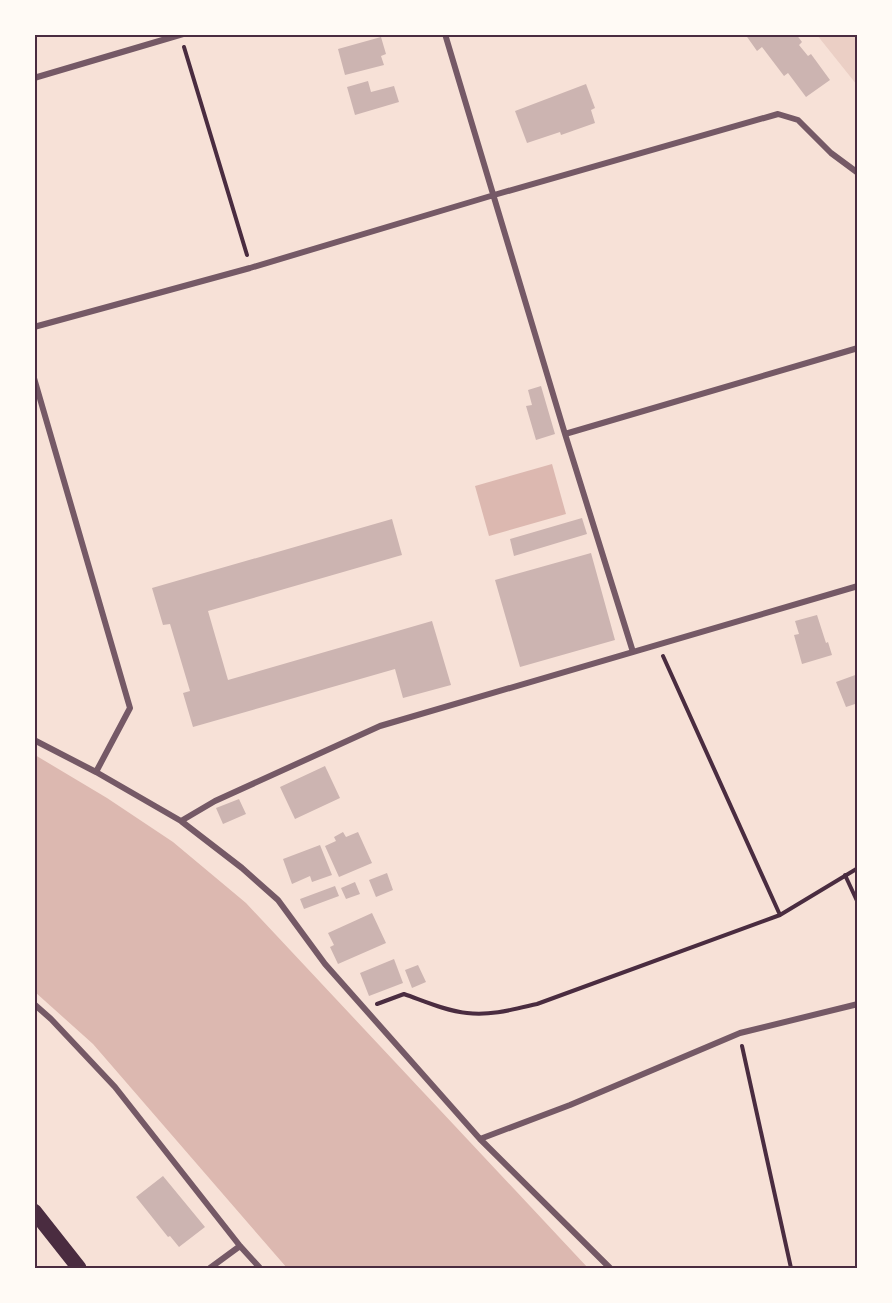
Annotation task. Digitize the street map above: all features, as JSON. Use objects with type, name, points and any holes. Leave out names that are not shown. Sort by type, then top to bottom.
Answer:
[{"type":"highway","points":[[34,1211],[79,1269]]},
{"type":"street","points":[[445,34],[633,652]]},
{"type":"street","points":[[34,78],[182,35]]},
{"type":"street","points":[[34,327],[250,268],[778,114],[798,120],[831,153],[858,173]]},
{"type":"street","points":[[565,434],[858,348]]},
{"type":"street","points":[[34,378],[37,399],[130,708],[96,772]]},
{"type":"street","points":[[180,821],[215,801],[380,726],[858,586]]},
{"type":"street","points":[[34,740],[96,772],[180,821],[242,868],[278,900],[325,963],[480,1139],[610,1269]]},
{"type":"street","points":[[34,1004],[51,1018],[115,1087],[260,1269]]},
{"type":"street","points":[[480,1139],[570,1105],[740,1033],[858,1004]]},
{"type":"street","points":[[210,1269],[240,1246]]},
{"type":"path","points":[[182,35],[250,268]]},
{"type":"path","points":[[658,644],[780,915]]},
{"type":"path","points":[[364,1009],[404,994],[449,1010],[468,1014],[498,1012],[537,1004],[780,915],[858,868]]},
{"type":"path","points":[[845,875],[858,903]]},
{"type":"path","points":[[740,1033],[791,1269]]},
{"type":"shaded area","points":[[817,35],[857,35],[857,85]]},
{"type":"shaded area","points":[[552,464],[566,514],[489,536],[475,486]]},
{"type":"shaded area","points":[[35,755],[107,798],[173,842],[246,903],[588,1268],[287,1268],[93,1044],[35,992]]},
{"type":"building","points":[[745,34],[788,34],[790,37],[796,34],[802,42],[799,45],[808,56],[811,54],[830,80],[806,97],[788,73],[784,76],[762,47],[757,51]]},
{"type":"building","points":[[381,37],[386,54],[381,56],[384,65],[345,75],[338,49]]},
{"type":"building","points":[[368,81],[371,92],[394,86],[399,102],[355,115],[347,87]]},
{"type":"building","points":[[586,84],[595,108],[591,110],[595,123],[561,135],[560,132],[527,143],[515,111]]},
{"type":"building","points":[[541,386],[555,434],[536,440],[526,406],[532,405],[528,390]]},
{"type":"building","points":[[582,518],[587,534],[514,556],[510,539]]},
{"type":"building","points":[[392,519],[402,555],[208,611],[228,680],[432,621],[451,685],[403,698],[395,669],[193,727],[183,693],[190,691],[170,624],[163,625],[152,588]]},
{"type":"building","points":[[591,553],[615,640],[520,667],[495,580]]},
{"type":"building","points":[[817,615],[832,655],[802,664],[794,635],[799,634],[795,621]]},
{"type":"building","points":[[858,674],[858,703],[846,707],[836,682]]},
{"type":"building","points":[[325,766],[340,798],[295,819],[280,787]]},
{"type":"building","points":[[239,799],[246,814],[223,824],[216,808]]},
{"type":"building","points":[[343,832],[346,837],[358,832],[372,863],[339,877],[325,846],[336,841],[334,837]]},
{"type":"building","points":[[320,845],[332,875],[312,882],[310,876],[292,884],[283,859]]},
{"type":"building","points":[[387,873],[393,890],[376,897],[369,880]]},
{"type":"building","points":[[355,882],[360,894],[346,899],[341,888]]},
{"type":"building","points":[[335,886],[339,896],[304,909],[300,899]]},
{"type":"building","points":[[372,913],[386,943],[338,964],[330,947],[334,945],[328,933]]},
{"type":"building","points":[[394,959],[403,983],[369,996],[360,973]]},
{"type":"building","points":[[418,965],[426,982],[412,988],[405,970]]},
{"type":"building","points":[[163,1176],[205,1227],[179,1247],[170,1236],[168,1237],[136,1197]]}]
